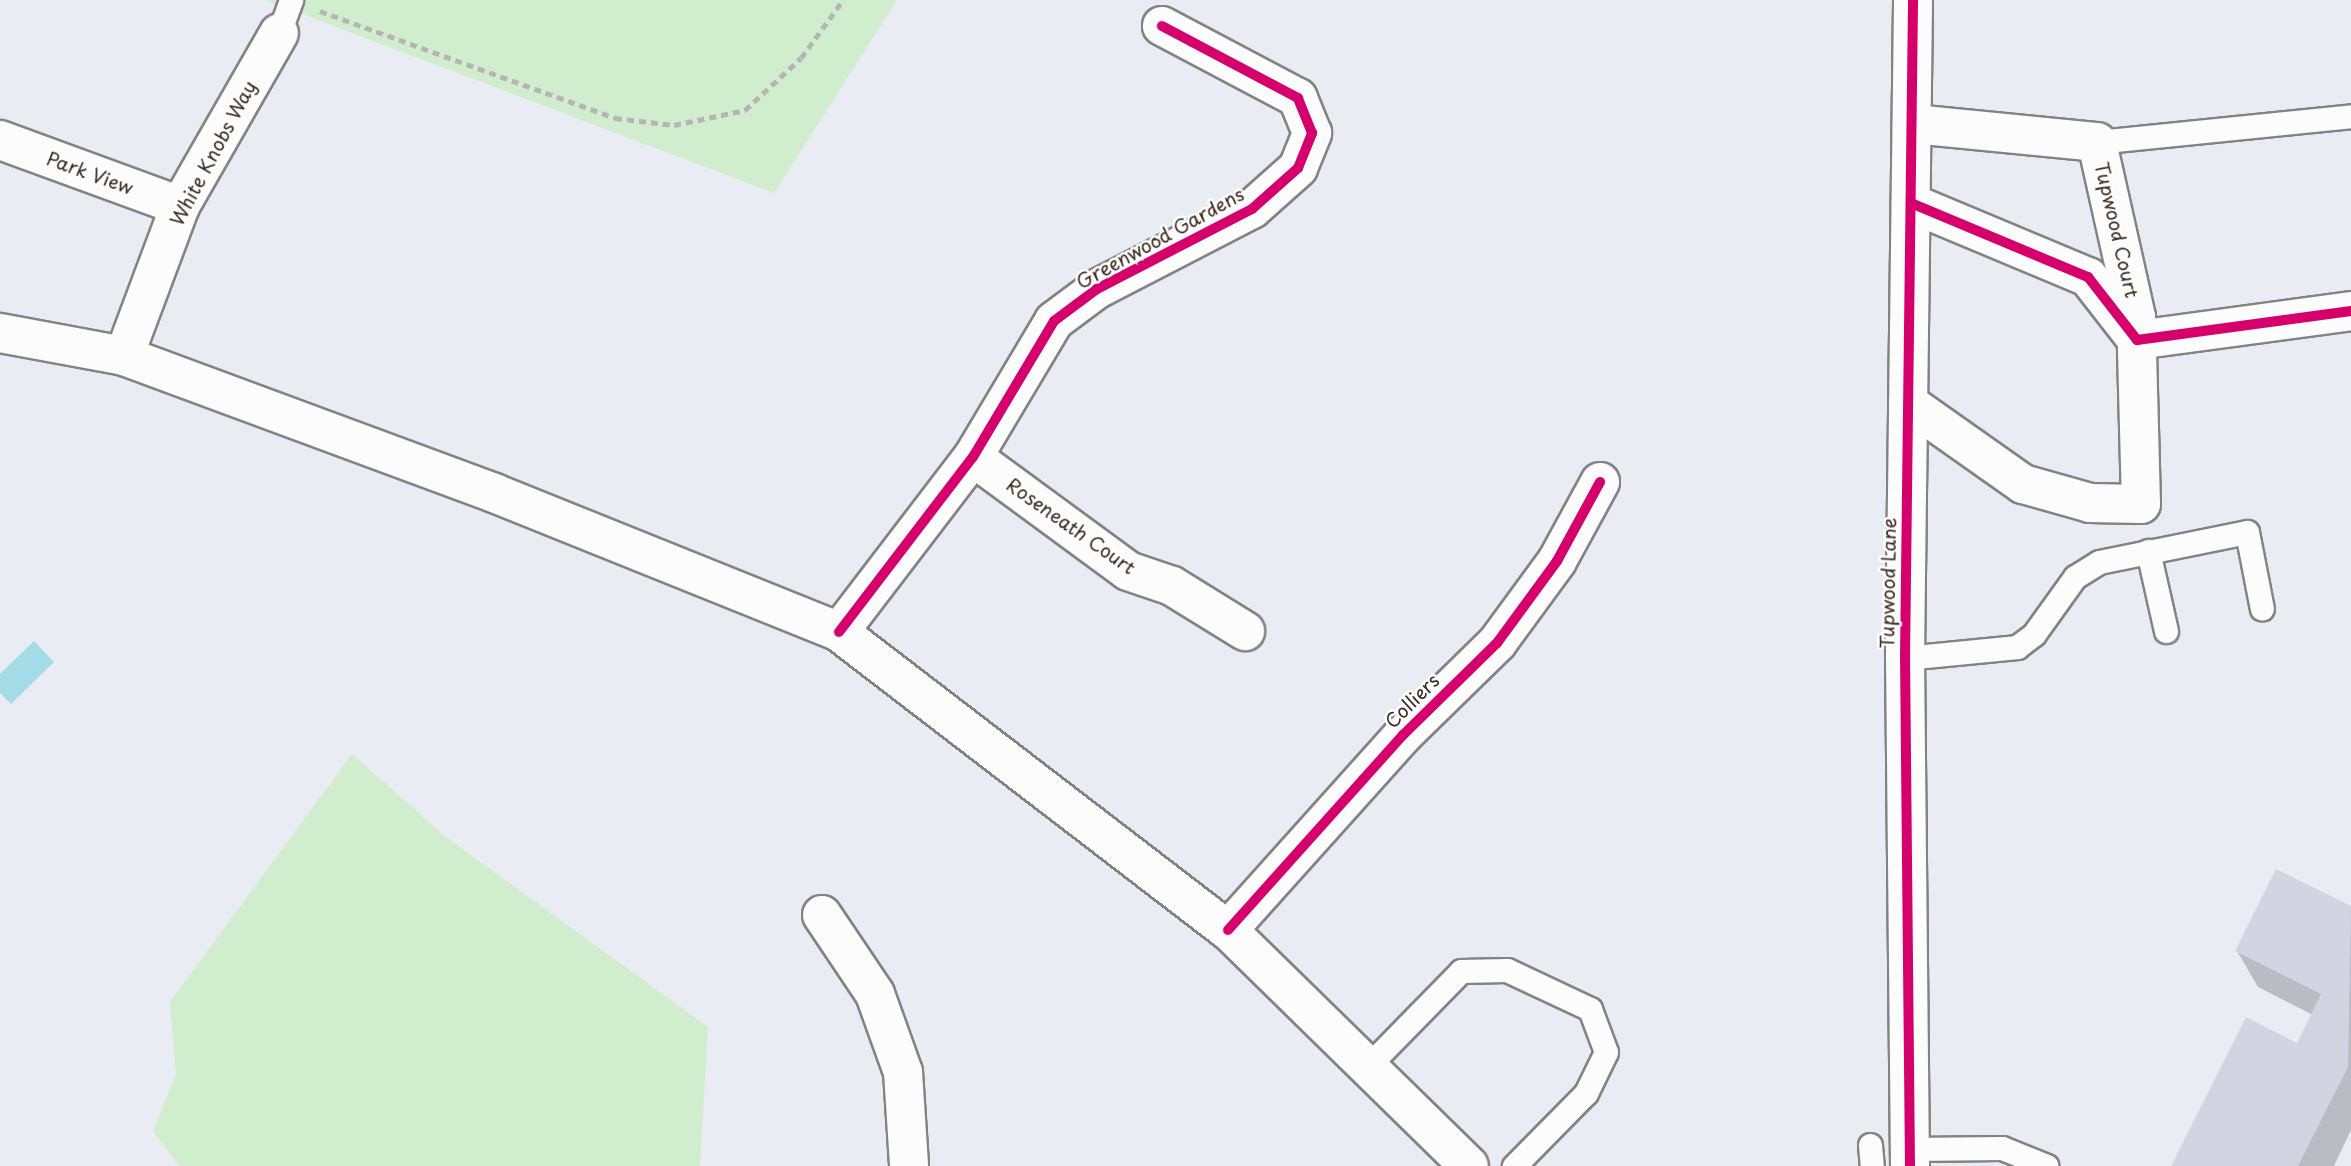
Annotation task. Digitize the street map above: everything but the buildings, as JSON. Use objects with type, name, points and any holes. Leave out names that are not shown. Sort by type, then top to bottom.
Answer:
[{"type":"street","name":"Tupwood Lane","points":[[1910,1158],[1905,658],[1913,0]]},
{"type":"street","name":"White Knobs Way","points":[[124,356],[180,206],[287,11]]},
{"type":"street","name":"Greenwood Gardens","points":[[839,632],[973,457],[1054,321],[1097,289],[1252,209],[1298,168],[1312,133],[1298,98],[1162,26]]},
{"type":"street","name":"Tupwood Court","points":[[1908,403],[2023,484],[2090,503],[2140,504],[2137,340],[2097,142],[1912,124]]},
{"type":"street","name":"Park View","points":[[0,140],[180,206]]},
{"type":"street","points":[[1911,203],[2088,277],[2137,340],[2351,311]]},
{"type":"street","points":[[0,333],[124,356],[495,493],[839,632],[1228,930],[1469,1166]]},
{"type":"street","name":"Roseneath Court","points":[[973,457],[1128,571],[1171,586],[1245,631]]},
{"type":"street","name":"Colliers","points":[[1228,930],[1403,735],[1497,643],[1557,561],[1600,482]]},
{"type":"street","points":[[822,915],[875,994],[903,1072],[909,1166]]},
{"type":"lane","points":[[2097,142],[2351,116]]},
{"type":"lane","points":[[1905,658],[2017,647],[2034,634],[2075,577],[2099,562],[2247,532],[2262,609]]},
{"type":"lane","points":[[2148,551],[2166,631]]},
{"type":"lane","points":[[1368,1066],[1461,971],[1507,970],[1590,1009],[1606,1052],[1586,1093],[1514,1166]]},
{"type":"lane","points":[[1910,1158],[2002,1148],[2047,1166]]},
{"type":"path","points":[[287,11],[615,118],[674,125],[745,110],[801,58],[843,0]]},
{"type":"green space","points":[[265,0],[897,0],[774,193]]},
{"type":"green space","points":[[352,754],[446,837],[708,1027],[700,1166],[179,1166],[153,1131],[176,1074],[170,1002]]},
{"type":"water","points":[[34,641],[54,662],[11,704],[0,693],[0,674]]},
{"type":"cycle path","points":[[1910,1166],[1905,658],[1913,0]]},
{"type":"cycle path","points":[[839,632],[973,457],[1054,321],[1097,289],[1252,209],[1298,168],[1312,133],[1298,98],[1162,26]]},
{"type":"cycle path","points":[[1911,203],[2088,277],[2137,340],[2351,311]]},
{"type":"cycle path","points":[[1228,930],[1403,735],[1497,643],[1557,561],[1600,482]]}]
